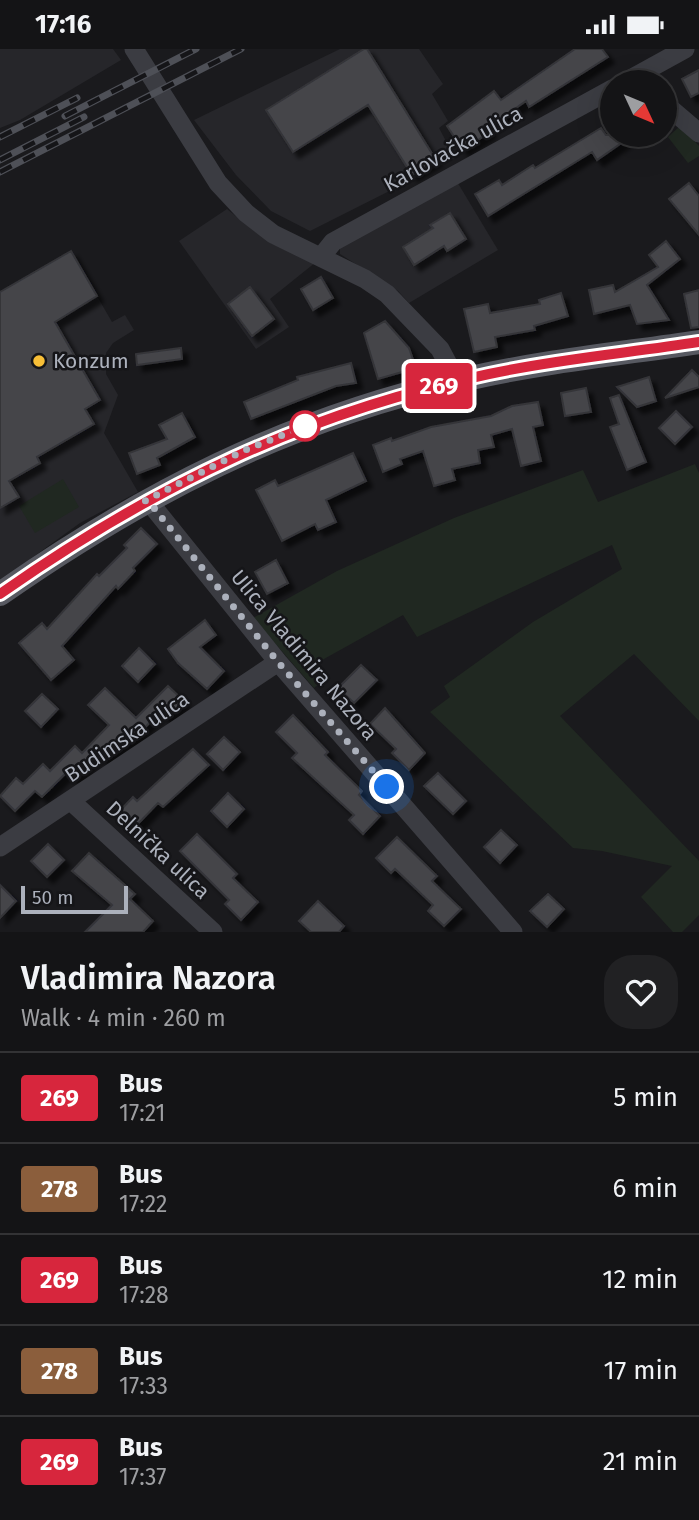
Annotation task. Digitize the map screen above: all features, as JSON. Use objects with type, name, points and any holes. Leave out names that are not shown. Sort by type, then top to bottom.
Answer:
[{"type":"main road","points":[[0,594],[145,501],[286,433],[457,381],[699,342]]},
{"type":"street","points":[[134,49],[218,183],[246,213],[273,234],[365,279],[405,310],[440,349],[457,381]]},
{"type":"street","points":[[650,70],[685,49]]},
{"type":"street","name":"Karlovačka ulica","points":[[321,257],[333,242],[600,96]]},
{"type":"street","points":[[677,114],[699,133]]},
{"type":"street","name":"Ulica Vladimira Nazora","points":[[145,501],[154,508],[278,662],[513,932]]},
{"type":"street","name":"Budimska ulica","points":[[0,847],[72,802],[278,662]]},
{"type":"street","name":"Delnička ulica","points":[[72,802],[214,932]]},
{"type":"shaded area","points":[[0,49],[113,49],[121,60],[20,120],[0,128]]},
{"type":"shaded area","points":[[340,49],[419,49],[443,84],[432,94],[448,121],[439,128],[455,158],[310,231],[271,211],[236,175],[194,120]]},
{"type":"shaded area","points":[[680,126],[699,146],[699,156],[688,163],[676,147],[677,129]]},
{"type":"shaded area","points":[[456,180],[498,250],[409,303],[398,291],[340,254],[340,246]]},
{"type":"shaded area","points":[[227,209],[268,242],[316,262],[270,299],[289,327],[256,349],[179,241]]},
{"type":"shaded area","points":[[71,251],[112,322],[125,315],[134,330],[113,343],[106,353],[106,374],[118,395],[104,433],[138,492],[80,523],[0,581],[0,292]]},
{"type":"shaded area","points":[[695,464],[699,473],[699,721],[634,654],[560,716],[699,861],[699,915],[682,932],[673,932],[641,897],[672,866],[602,851],[573,848],[430,712],[450,697],[444,686],[533,622],[622,569],[612,545],[417,637],[403,615],[315,664],[322,681],[314,688],[253,618],[337,571],[454,518],[583,470],[598,502]]},
{"type":"shaded area","points":[[63,479],[79,507],[35,533],[19,506]]},
{"type":"building","points":[[367,49],[436,160],[412,175],[368,105],[293,152],[266,110]]},
{"type":"building","points":[[575,49],[602,49],[608,57],[529,107],[526,101],[488,128],[490,132],[463,150],[447,126],[494,91],[501,100]]},
{"type":"building","points":[[699,70],[699,93],[691,97],[682,79]]},
{"type":"building","points":[[600,129],[600,147],[616,147],[597,160],[592,152],[488,216],[475,194],[499,180],[502,185],[533,165],[535,168]]},
{"type":"building","points":[[689,183],[699,196],[699,235],[669,199]]},
{"type":"building","points":[[450,213],[466,239],[447,251],[444,246],[414,265],[403,247],[433,228],[430,225]]},
{"type":"building","points":[[666,241],[680,259],[647,285],[669,320],[637,324],[630,305],[594,314],[589,290],[613,285],[615,292],[658,267],[649,255]]},
{"type":"building","name":"Konzum","points":[[71,251],[97,296],[55,322],[100,400],[85,409],[94,424],[37,457],[40,463],[9,481],[19,497],[0,508],[0,292]]},
{"type":"building","points":[[321,277],[333,298],[313,310],[301,289]]},
{"type":"building","points":[[250,287],[274,319],[252,336],[228,304]]},
{"type":"building","points":[[699,290],[699,327],[691,328],[684,294]]},
{"type":"building","points":[[561,293],[568,316],[534,326],[535,330],[495,337],[497,347],[474,352],[464,309],[488,304],[490,313],[540,304],[539,300]]},
{"type":"building","points":[[385,321],[409,348],[416,368],[378,379],[364,333]]},
{"type":"building","points":[[181,348],[182,359],[137,365],[136,354]]},
{"type":"building","points":[[351,363],[356,383],[336,386],[251,419],[244,402],[298,380],[297,377]]},
{"type":"building","points":[[692,370],[699,377],[699,387],[665,398]]},
{"type":"building","points":[[649,377],[656,401],[637,407],[617,387]]},
{"type":"building","points":[[586,388],[591,412],[565,416],[561,393]]},
{"type":"building","points":[[619,395],[646,462],[627,470],[610,427],[619,424],[610,398]]},
{"type":"building","points":[[538,402],[543,425],[533,427],[541,461],[521,466],[512,429],[491,435],[494,447],[478,450],[480,463],[452,469],[455,480],[434,486],[423,451],[400,459],[402,464],[383,472],[373,445],[431,427],[491,416],[512,406]]},
{"type":"building","points":[[676,411],[692,427],[675,444],[659,428]]},
{"type":"building","points":[[182,413],[195,437],[157,458],[160,465],[137,474],[129,453],[167,439],[159,425]]},
{"type":"building","points":[[353,453],[366,481],[326,500],[336,522],[318,530],[315,524],[282,541],[256,490],[275,480],[278,486]]},
{"type":"building","points":[[141,528],[157,544],[133,568],[135,571],[118,589],[116,586],[62,646],[74,660],[51,680],[19,643],[42,623],[47,629],[97,574],[99,576],[127,548],[124,545]]},
{"type":"building","points":[[276,560],[288,583],[267,594],[255,572]]},
{"type":"building","points":[[205,620],[216,635],[200,647],[224,671],[207,689],[178,663],[168,649]]},
{"type":"building","points":[[139,648],[155,664],[138,682],[122,666]]},
{"type":"building","points":[[361,665],[377,680],[354,703],[338,688]]},
{"type":"building","points":[[168,686],[184,701],[167,719],[160,712],[128,745],[125,741],[105,761],[98,754],[74,779],[67,772],[42,797],[35,791],[15,811],[0,796],[16,778],[23,784],[43,764],[50,771],[75,746],[82,753],[109,725],[88,705],[105,688],[136,718]]},
{"type":"building","points":[[42,694],[58,709],[41,727],[25,711]]},
{"type":"building","points":[[385,708],[425,753],[409,770],[392,753],[396,749],[370,724]]},
{"type":"building","points":[[293,715],[328,752],[325,755],[362,791],[359,795],[380,816],[363,834],[349,820],[354,815],[292,758],[297,753],[276,732]]},
{"type":"building","points":[[224,737],[240,752],[223,770],[207,754]]},
{"type":"building","points":[[193,749],[209,765],[163,807],[158,803],[132,830],[116,815],[133,797],[137,801]]},
{"type":"building","points":[[438,773],[466,801],[453,814],[424,786]]},
{"type":"building","points":[[228,793],[244,809],[227,827],[211,811]]},
{"type":"building","points":[[501,830],[517,845],[500,863],[484,847]]},
{"type":"building","points":[[197,834],[237,874],[233,878],[258,902],[241,920],[225,904],[229,900],[180,851]]},
{"type":"building","points":[[397,837],[437,876],[432,881],[461,909],[444,926],[428,911],[433,905],[395,869],[391,873],[376,858]]},
{"type":"building","points":[[48,844],[64,860],[47,877],[31,861]]},
{"type":"building","points":[[89,853],[135,894],[130,899],[153,921],[143,932],[85,932],[112,905],[72,871]]},
{"type":"building","points":[[0,885],[16,901],[0,918]]},
{"type":"building","points":[[548,894],[564,909],[547,927],[530,911]]},
{"type":"building","points":[[318,901],[344,926],[339,932],[311,932],[299,921]]},
{"type":"railway","points":[[65,116],[196,49]]},
{"type":"railway","points":[[0,172],[241,49]]},
{"type":"railway","points":[[0,137],[77,98]]},
{"type":"railway","points":[[0,160],[84,117]]},
{"type":"bus line","name":"269","points":[[0,594],[62,552],[167,488],[286,433],[384,401],[489,374],[699,342]]},
{"type":"place","name":"Konzum","points":[[39,361]]},
{"type":"route","points":[[305,426],[243,451],[145,501],[154,508],[278,662],[387,787]]}]
